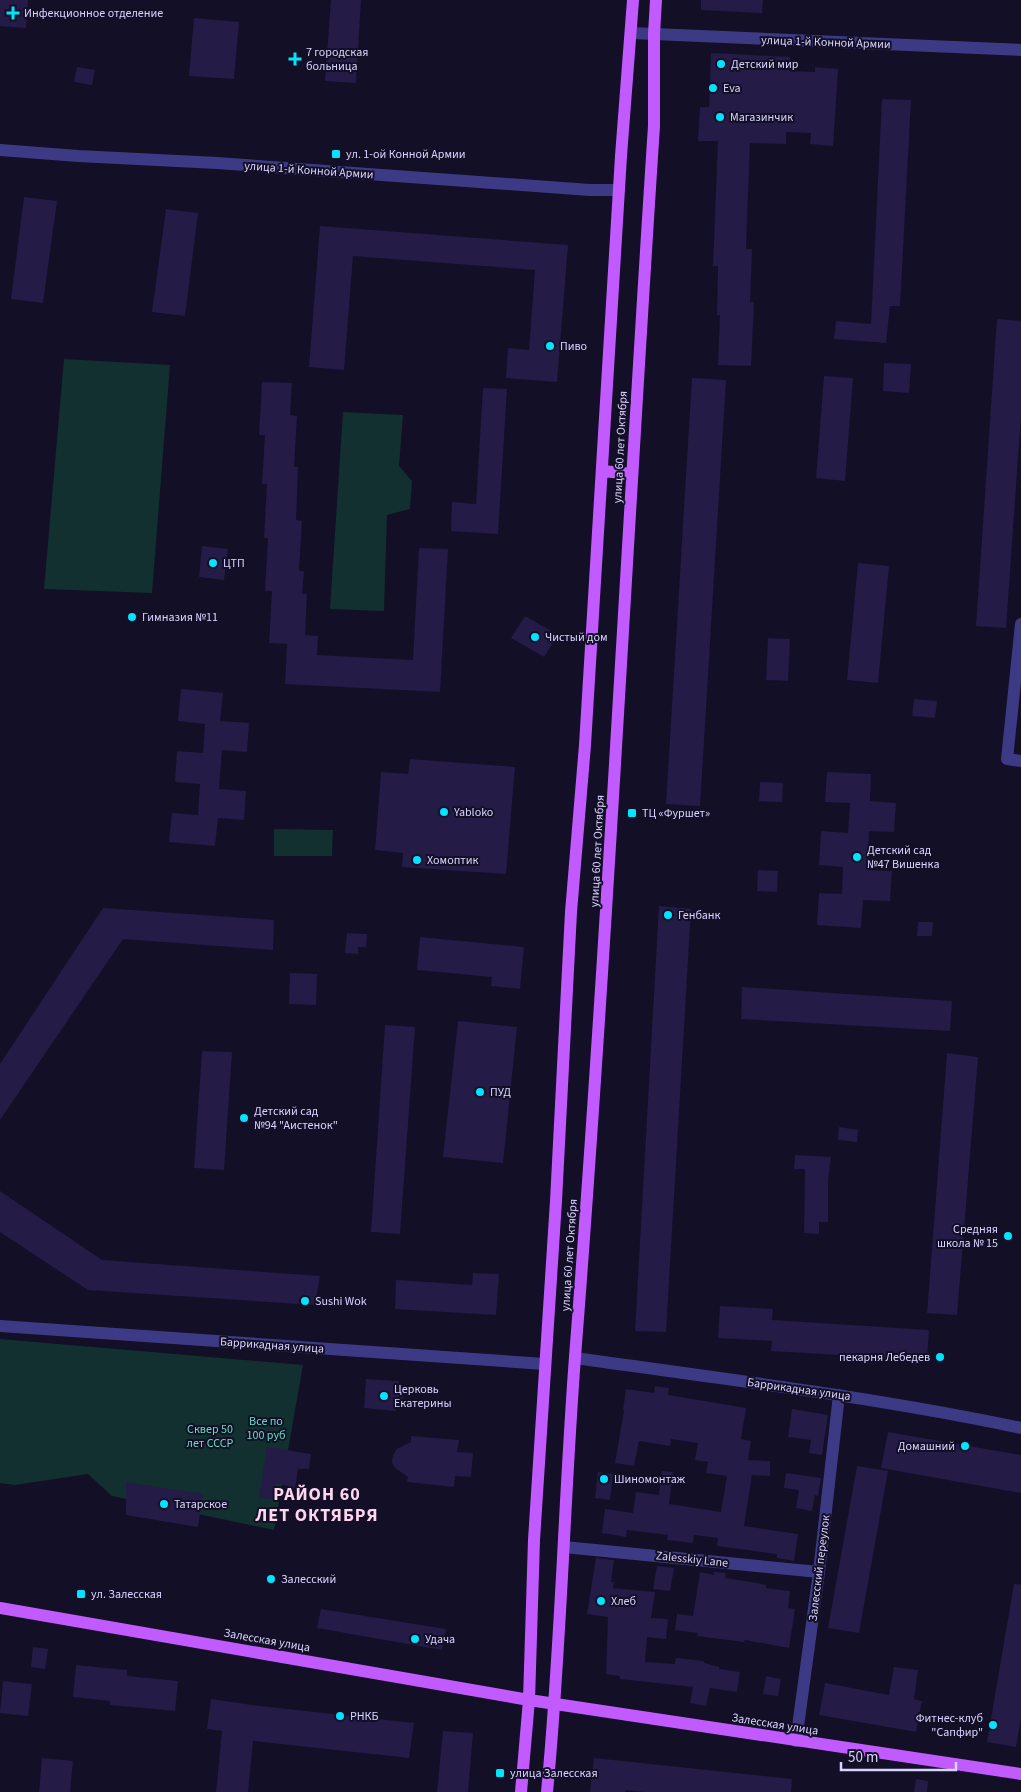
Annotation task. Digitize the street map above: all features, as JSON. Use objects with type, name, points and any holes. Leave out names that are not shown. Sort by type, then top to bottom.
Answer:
[{"type":"main road","name":"улица 60 лет Октября","points":[[521,1792],[529,1700],[534,1540],[556,1201],[571,912],[585,745],[632,0]]},
{"type":"main road","name":"улица 60 лет Октября","points":[[547,1792],[555,1704],[575,1358],[609,882],[654,126],[656,0]]},
{"type":"main road","points":[[603,471],[632,474]]},
{"type":"main road","name":"Залесская улица","points":[[0,1608],[529,1700],[1021,1774]]},
{"type":"street","name":"улица 1-й Конной Армии","points":[[631,33],[1021,50]]},
{"type":"street","name":"улица 1-й Конной Армии","points":[[0,150],[590,190],[619,190]]},
{"type":"street","points":[[1021,624],[1007,759],[1021,761]]},
{"type":"street","name":"Баррикадная улица","points":[[0,1326],[545,1364]]},
{"type":"street","name":"Баррикадная улица","points":[[575,1358],[839,1395],[964,1416],[1021,1428]]},
{"type":"street","name":"Залесский переулок","points":[[796,1741],[819,1572],[839,1395]]},
{"type":"street","name":"Zalesskiy Lane","points":[[564,1547],[819,1572]]},
{"type":"green space","points":[[64,359],[170,365],[152,593],[44,589]]},
{"type":"green space","points":[[343,412],[403,415],[399,466],[412,481],[410,509],[387,515],[384,611],[330,609]]},
{"type":"green space","points":[[274,829],[333,830],[332,856],[274,856]]},
{"type":"green space","name":"Сквер 50 лет СССР","points":[[0,1339],[303,1365],[274,1530],[112,1496],[88,1474],[15,1485],[0,1483]]},
{"type":"building","name":"Инфекционное отделение","points":[[0,0],[28,0],[26,28],[0,26]]},
{"type":"building","points":[[331,0],[361,0],[356,83],[325,81]]},
{"type":"building","points":[[701,0],[763,0],[762,13],[701,10]]},
{"type":"building","points":[[194,18],[239,22],[234,79],[189,76]]},
{"type":"building","points":[[711,53],[790,57],[789,71],[815,72],[815,67],[838,69],[833,146],[810,144],[811,133],[786,132],[786,144],[750,143],[746,249],[752,249],[750,302],[754,302],[751,366],[718,365],[720,315],[717,315],[718,266],[713,266],[718,141],[698,141],[700,107],[709,107]]},
{"type":"building","points":[[77,67],[95,70],[92,85],[74,82]]},
{"type":"building","points":[[882,99],[911,100],[900,306],[890,306],[886,343],[834,339],[836,321],[871,324]]},
{"type":"building","points":[[24,197],[57,201],[43,303],[11,299]]},
{"type":"building","points":[[166,209],[198,213],[185,316],[152,312]]},
{"type":"building","points":[[320,226],[568,245],[557,382],[506,378],[508,348],[529,350],[535,270],[353,256],[344,370],[309,367]]},
{"type":"building","points":[[997,319],[1021,321],[1021,415],[1006,628],[976,626]]},
{"type":"building","points":[[884,363],[911,364],[909,393],[883,391]]},
{"type":"building","points":[[824,376],[853,378],[845,481],[816,478]]},
{"type":"building","points":[[692,378],[726,380],[700,806],[666,804]]},
{"type":"building","points":[[262,382],[292,383],[290,415],[297,416],[294,467],[298,467],[296,520],[302,521],[299,571],[304,571],[302,594],[307,594],[305,635],[318,636],[317,655],[413,660],[419,548],[448,549],[440,692],[285,684],[287,644],[269,643],[272,591],[265,591],[268,538],[264,538],[267,484],[262,484],[265,435],[259,435]]},
{"type":"building","points":[[483,388],[507,389],[498,534],[451,531],[452,502],[476,504]]},
{"type":"building","name":"ЦТП","points":[[202,546],[228,549],[224,580],[199,577]]},
{"type":"building","points":[[858,563],[889,566],[878,683],[847,680]]},
{"type":"building","name":"Чистый дом","points":[[525,616],[558,635],[544,657],[511,638]]},
{"type":"building","points":[[768,638],[790,639],[788,681],[766,680]]},
{"type":"building","points":[[181,689],[223,693],[220,721],[249,723],[247,752],[222,750],[219,789],[246,791],[244,820],[218,818],[215,846],[169,842],[172,813],[198,815],[200,784],[175,782],[177,751],[203,753],[205,724],[178,721]]},
{"type":"building","points":[[914,699],[937,701],[935,718],[912,716]]},
{"type":"building","name":"Yabloko","points":[[410,759],[515,767],[506,874],[402,867],[403,853],[375,850],[381,772],[408,774]]},
{"type":"building","points":[[827,772],[871,774],[870,801],[896,803],[894,832],[869,831],[867,870],[892,871],[890,901],[863,900],[861,928],[817,925],[819,893],[842,894],[843,867],[819,865],[821,831],[848,833],[850,803],[825,802]]},
{"type":"building","points":[[760,782],[783,783],[782,802],[759,801]]},
{"type":"building","points":[[758,870],[778,871],[777,892],[757,891]]},
{"type":"building","points":[[659,906],[691,909],[666,1332],[635,1331]]},
{"type":"building","points":[[103,908],[274,920],[273,950],[123,939],[0,1120],[0,1064]]},
{"type":"building","points":[[918,922],[933,922],[932,936],[917,936]]},
{"type":"building","points":[[347,933],[367,934],[366,947],[358,947],[358,954],[345,953]]},
{"type":"building","points":[[420,937],[524,947],[520,989],[491,986],[492,977],[417,970]]},
{"type":"building","points":[[290,973],[317,974],[316,1005],[289,1004]]},
{"type":"building","points":[[742,987],[952,1001],[950,1031],[741,1019]]},
{"type":"building","name":"ПУД","points":[[458,1021],[517,1027],[503,1163],[443,1157]]},
{"type":"building","points":[[385,1025],[415,1027],[400,1234],[371,1232]]},
{"type":"building","points":[[202,1051],[232,1052],[224,1170],[194,1168]]},
{"type":"building","points":[[947,1053],[978,1057],[957,1315],[927,1313]]},
{"type":"building","points":[[839,1127],[858,1130],[857,1142],[838,1140]]},
{"type":"building","points":[[795,1155],[831,1157],[828,1180],[828,1222],[819,1222],[819,1234],[804,1233],[805,1169],[794,1169]]},
{"type":"building","points":[[0,1191],[102,1260],[320,1276],[315,1305],[88,1290],[0,1232]]},
{"type":"building","points":[[473,1273],[499,1274],[496,1315],[395,1309],[396,1280],[472,1285]]},
{"type":"building","points":[[720,1306],[773,1309],[772,1320],[929,1330],[927,1360],[771,1351],[772,1341],[718,1338]]},
{"type":"building","name":"Церковь Екатерины","points":[[366,1379],[399,1381],[398,1389],[404,1389],[402,1404],[397,1404],[396,1411],[364,1408]]},
{"type":"building","points":[[655,1386],[669,1388],[668,1395],[746,1408],[741,1439],[751,1441],[748,1460],[770,1461],[770,1476],[752,1475],[744,1526],[798,1534],[794,1561],[777,1558],[777,1554],[717,1546],[718,1538],[694,1535],[693,1543],[667,1540],[668,1535],[627,1530],[626,1537],[602,1533],[605,1509],[633,1513],[636,1492],[659,1495],[662,1471],[673,1472],[669,1504],[721,1512],[727,1476],[706,1473],[708,1462],[695,1460],[698,1443],[671,1439],[670,1446],[639,1441],[634,1466],[615,1463],[626,1389],[654,1393]]},
{"type":"building","points":[[792,1409],[828,1415],[822,1455],[809,1453],[811,1440],[788,1437]]},
{"type":"building","points":[[888,1432],[1021,1455],[1021,1493],[881,1468]]},
{"type":"building","name":"Церковь Екатерины","points":[[411,1436],[459,1440],[457,1452],[473,1453],[471,1477],[455,1476],[454,1487],[407,1482],[408,1477],[395,1468],[392,1462],[393,1455],[397,1449],[411,1442]]},
{"type":"building","points":[[267,1447],[311,1454],[309,1469],[298,1469],[295,1488],[276,1483],[272,1499],[259,1498]]},
{"type":"building","points":[[857,1466],[888,1471],[859,1633],[828,1628]]},
{"type":"building","points":[[598,1472],[613,1474],[610,1500],[595,1498]]},
{"type":"building","points":[[786,1473],[821,1478],[818,1496],[815,1495],[812,1511],[796,1508],[799,1490],[784,1488]]},
{"type":"building","name":"Татарское","points":[[126,1482],[203,1494],[198,1527],[126,1515]]},
{"type":"building","points":[[596,1558],[614,1560],[611,1582],[614,1582],[613,1588],[655,1592],[651,1618],[668,1619],[666,1639],[647,1637],[645,1662],[675,1664],[676,1658],[704,1661],[704,1663],[719,1667],[719,1669],[740,1672],[737,1692],[710,1688],[706,1706],[690,1703],[693,1687],[620,1679],[620,1676],[606,1674],[608,1617],[587,1614]]},
{"type":"building","points":[[657,1566],[674,1568],[670,1591],[653,1589]]},
{"type":"building","points":[[700,1572],[714,1575],[714,1572],[726,1573],[725,1578],[766,1585],[766,1588],[790,1591],[788,1608],[795,1609],[789,1648],[745,1640],[744,1642],[697,1636],[698,1633],[675,1630],[677,1614],[693,1616]]},
{"type":"building","points":[[1014,1584],[1021,1585],[1021,1718],[1016,1747],[987,1742]]},
{"type":"building","points":[[321,1609],[446,1629],[442,1650],[317,1628]]},
{"type":"building","points":[[33,1647],[48,1649],[45,1669],[31,1667]]},
{"type":"building","points":[[76,1665],[127,1670],[127,1676],[178,1681],[175,1711],[110,1705],[110,1701],[73,1697]]},
{"type":"building","points":[[894,1667],[918,1670],[914,1699],[922,1701],[916,1732],[819,1715],[825,1683],[889,1695]]},
{"type":"building","points":[[766,1676],[781,1679],[778,1696],[763,1694]]},
{"type":"building","points":[[3,1681],[32,1684],[28,1716],[0,1713]]},
{"type":"building","points":[[211,1699],[414,1723],[409,1758],[253,1741],[248,1792],[216,1792],[222,1731],[207,1729]]},
{"type":"building","points":[[443,1731],[473,1733],[468,1792],[437,1792]]},
{"type":"building","points":[[42,1758],[73,1761],[70,1792],[39,1792]]},
{"type":"building","points":[[594,1758],[792,1779],[791,1792],[644,1792],[626,1790],[625,1792],[590,1792]]},
{"type":"building","points":[[916,1779],[928,1781],[927,1792],[914,1792]]},
{"type":"place","name":"Инфекционное отделение","points":[[13,13]]},
{"type":"place","name":"7 городская больница","points":[[295,59]]},
{"type":"place","name":"Детский мир","points":[[721,64]]},
{"type":"place","name":"Eva","points":[[713,88]]},
{"type":"place","name":"Магазинчик","points":[[720,117]]},
{"type":"place","name":"ул. 1-ой Конной Армии","points":[[336,154]]},
{"type":"place","name":"Пиво","points":[[550,346]]},
{"type":"place","name":"ЦТП","points":[[213,563]]},
{"type":"place","name":"Гимназия №11","points":[[132,617]]},
{"type":"place","name":"Чистый дом","points":[[535,637]]},
{"type":"place","name":"Yabloko","points":[[444,812]]},
{"type":"place","name":"ТЦ «Фуршет»","points":[[632,813]]},
{"type":"place","name":"Детский сад №47 Вишенка","points":[[857,857]]},
{"type":"place","name":"Хомоптик","points":[[417,860]]},
{"type":"place","name":"Генбанк","points":[[668,915]]},
{"type":"place","name":"ПУД","points":[[480,1092]]},
{"type":"place","name":"Детский сад №94 \"Аистенок\"","points":[[244,1118]]},
{"type":"place","name":"Средняя школа № 15","points":[[1008,1236]]},
{"type":"place","name":"Sushi Wok","points":[[305,1301]]},
{"type":"place","name":"пекарня Лебедев","points":[[940,1357]]},
{"type":"place","name":"Церковь Екатерины","points":[[384,1396]]},
{"type":"place","name":"Домашний","points":[[965,1446]]},
{"type":"place","name":"Шиномонтаж","points":[[604,1479]]},
{"type":"place","name":"Татарское","points":[[164,1504]]},
{"type":"place","name":"Залесский","points":[[271,1579]]},
{"type":"place","name":"ул. Залесская","points":[[81,1594]]},
{"type":"place","name":"Хлеб","points":[[601,1601]]},
{"type":"place","name":"Удача","points":[[415,1639]]},
{"type":"place","name":"РНКБ","points":[[340,1716]]},
{"type":"place","name":"Фитнес-клуб \"Сапфир\"","points":[[993,1725]]},
{"type":"place","name":"улица Залесская","points":[[500,1773]]},
{"type":"district","name":"РАЙОН 60 ЛЕТ ОКТЯБРЯ","points":[[317,1504]]},
{"type":"park label","name":"Все по 100 руб","points":[[266,1428]]}]
